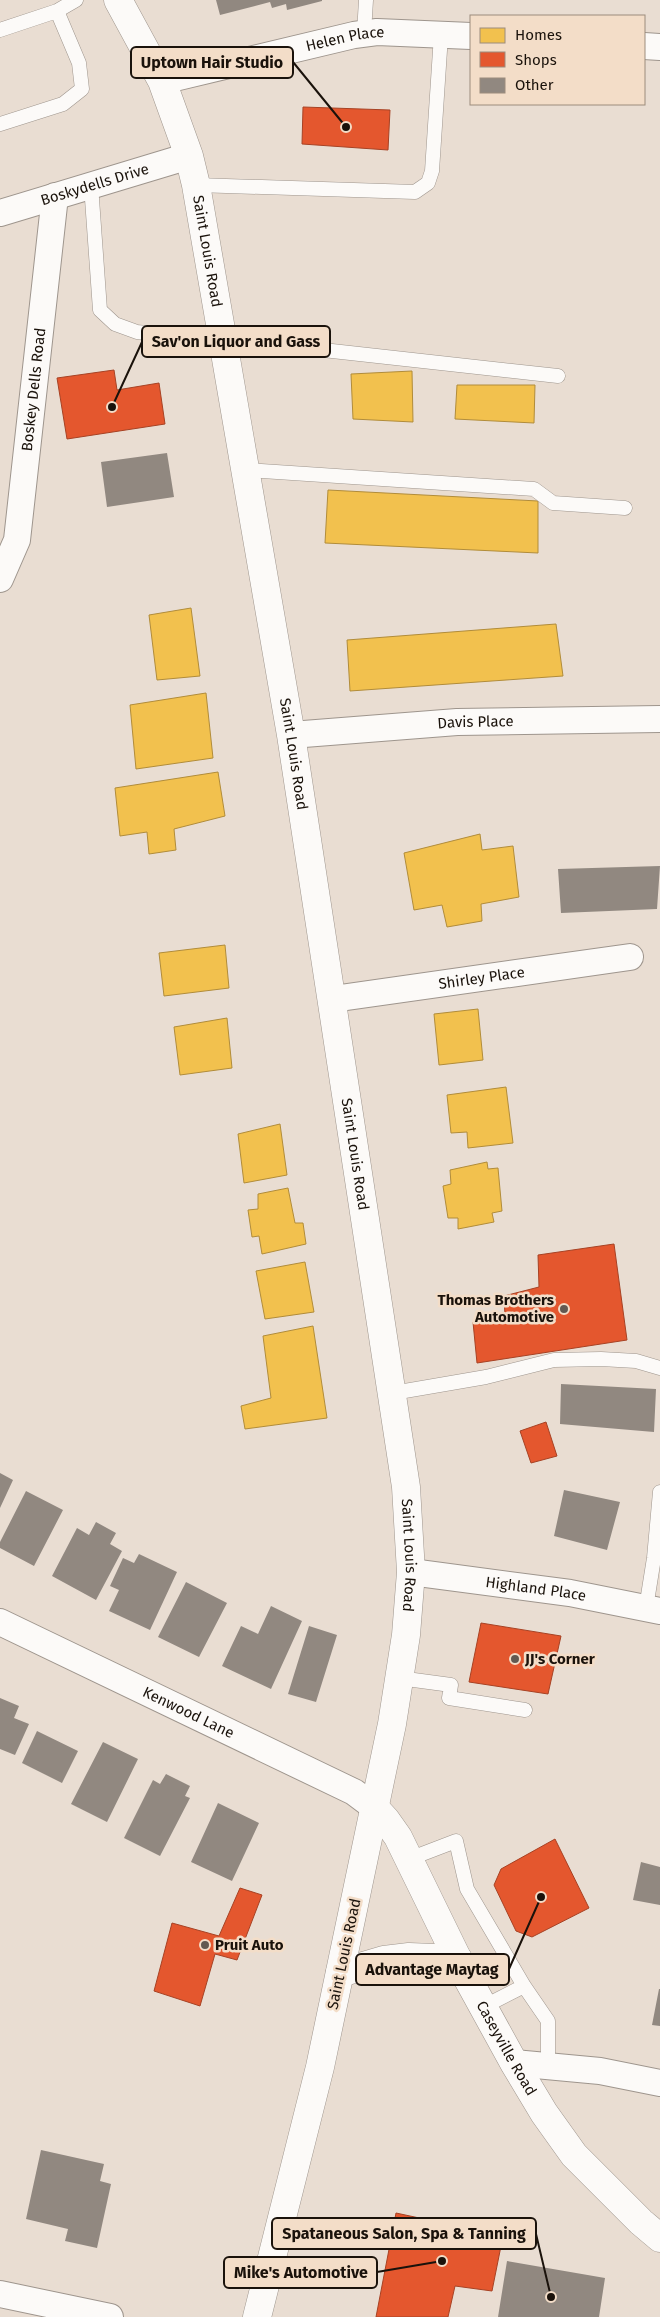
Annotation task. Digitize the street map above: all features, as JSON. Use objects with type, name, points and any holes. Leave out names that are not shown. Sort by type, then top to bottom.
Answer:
[{"type":"street","name":"Saint Louis Road","points":[[118,0],[162,81],[189,156],[196,185],[291,735],[393,1393],[406,1487],[412,1572],[399,1678],[340,1973],[320,2067],[256,2317]]},
{"type":"street","name":"Helen Place","points":[[162,81],[377,32],[470,36]]},
{"type":"street","points":[[645,46],[660,46]]},
{"type":"street","name":"Boskydells Drive","points":[[0,213],[189,156]]},
{"type":"street","name":"Boskey Dells Road","points":[[0,580],[17,540],[55,196]]},
{"type":"street","name":"Davis Place","points":[[291,735],[457,722],[660,719]]},
{"type":"street","name":"Shirley Place","points":[[332,999],[630,957]]},
{"type":"street","name":"Highland Place","points":[[412,1572],[570,1593],[653,1610]]},
{"type":"street","name":"Kenwood Lane","points":[[0,1622],[354,1792],[374,1807]]},
{"type":"street","name":"Caseyville Road","points":[[374,1807],[398,1837],[483,2007],[514,2064],[544,2113],[574,2154],[641,2222],[660,2238]]},
{"type":"street","points":[[340,1973],[384,1960],[409,1958],[458,1959]]},
{"type":"street","points":[[514,2064],[600,2071],[660,2083]]},
{"type":"street","points":[[0,2294],[110,2317]]},
{"type":"lane","points":[[0,30],[57,11],[76,0]]},
{"type":"lane","points":[[364,34],[366,0]]},
{"type":"lane","points":[[0,124],[63,104],[82,89],[79,63],[57,11]]},
{"type":"lane","points":[[196,185],[415,192],[428,183],[432,170],[442,35]]},
{"type":"lane","points":[[91,185],[100,310],[115,324],[137,332],[224,342],[278,345],[558,376]]},
{"type":"lane","points":[[246,470],[534,489],[553,503],[625,508]]},
{"type":"lane","points":[[393,1393],[486,1377],[554,1360],[601,1358],[636,1360],[660,1368]]},
{"type":"lane","points":[[653,1610],[654,1558],[660,1492]]},
{"type":"lane","points":[[399,1678],[451,1685],[449,1698],[525,1710]]},
{"type":"lane","points":[[409,1859],[456,1841],[467,1889],[524,1986],[548,2021],[548,2066]]},
{"type":"lane","points":[[483,2007],[524,1986]]},
{"type":"building: Homes","points":[[412,371],[413,422],[353,419],[351,374]]},
{"type":"building: Homes","points":[[457,385],[535,385],[534,423],[455,419]]},
{"type":"building: Homes","points":[[328,490],[538,501],[538,553],[325,543]]},
{"type":"building: Homes","points":[[191,608],[200,676],[157,680],[149,615]]},
{"type":"building: Homes","points":[[556,624],[563,676],[350,691],[347,640]]},
{"type":"building: Homes","points":[[206,693],[213,758],[136,769],[130,705]]},
{"type":"building: Homes","points":[[218,772],[225,816],[174,829],[176,850],[149,854],[147,832],[120,836],[115,788]]},
{"type":"building: Homes","points":[[480,834],[482,850],[513,846],[519,897],[481,904],[482,921],[447,927],[442,905],[414,910],[404,853]]},
{"type":"building: Homes","points":[[225,945],[229,988],[164,996],[159,953]]},
{"type":"building: Homes","points":[[478,1009],[483,1060],[439,1065],[434,1014]]},
{"type":"building: Homes","points":[[227,1018],[232,1068],[180,1075],[174,1027]]},
{"type":"building: Homes","points":[[506,1087],[513,1143],[468,1148],[467,1132],[451,1133],[447,1095]]},
{"type":"building: Homes","points":[[280,1124],[287,1175],[244,1183],[238,1134]]},
{"type":"building: Homes","points":[[487,1162],[488,1169],[498,1168],[502,1211],[492,1213],[494,1222],[458,1229],[458,1218],[448,1218],[443,1186],[451,1184],[450,1170]]},
{"type":"building: Homes","points":[[288,1188],[295,1223],[303,1223],[306,1244],[262,1254],[259,1236],[252,1237],[248,1210],[258,1209],[258,1194]]},
{"type":"building: Homes","points":[[305,1262],[314,1312],[265,1319],[256,1271]]},
{"type":"building: Homes","points":[[313,1326],[327,1418],[245,1429],[241,1406],[271,1398],[263,1336]]},
{"type":"building: Shops","points":[[303,107],[390,110],[388,150],[302,144]]},
{"type":"building: Shops","points":[[114,370],[117,390],[159,383],[165,424],[67,439],[57,378]]},
{"type":"building: Shops","name":"Thomas Brothers Automotive","points":[[614,1244],[627,1340],[477,1363],[473,1322],[505,1316],[504,1296],[539,1287],[538,1255]]},
{"type":"building: Shops","points":[[546,1422],[557,1456],[531,1463],[520,1431]]},
{"type":"building: Shops","name":"JJ's Corner","points":[[481,1623],[561,1636],[548,1694],[469,1682]]},
{"type":"building: Shops","points":[[555,1839],[589,1908],[532,1937],[516,1931],[494,1885],[501,1869]]},
{"type":"building: Shops","name":"Pruit Auto","points":[[240,1888],[262,1895],[237,1960],[215,1954],[200,2006],[154,1991],[172,1923],[219,1936]]},
{"type":"building: Shops","points":[[396,2213],[503,2236],[492,2291],[455,2286],[448,2317],[376,2317]]},
{"type":"building: Other","points":[[216,0],[322,1],[287,10],[286,4],[272,8],[270,2],[220,15]]},
{"type":"building: Other","points":[[167,453],[174,497],[107,507],[101,462]]},
{"type":"building: Other","points":[[660,866],[657,909],[561,913],[558,869]]},
{"type":"building: Other","points":[[561,1384],[656,1389],[654,1432],[560,1424]]},
{"type":"building: Other","points":[[0,1473],[13,1480],[0,1508]]},
{"type":"building: Other","points":[[564,1490],[620,1502],[607,1550],[554,1536]]},
{"type":"building: Other","points":[[26,1491],[63,1510],[34,1566],[0,1548],[0,1542]]},
{"type":"building: Other","points":[[96,1522],[116,1533],[110,1544],[122,1551],[96,1600],[52,1576],[77,1528],[89,1535]]},
{"type":"building: Other","points":[[139,1554],[177,1572],[150,1630],[109,1611],[119,1590],[110,1586],[123,1558],[134,1563]]},
{"type":"building: Other","points":[[186,1582],[227,1603],[199,1657],[158,1637]]},
{"type":"building: Other","points":[[271,1606],[302,1621],[271,1689],[222,1666],[241,1626],[258,1634]]},
{"type":"building: Other","points":[[309,1626],[337,1635],[316,1702],[288,1694]]},
{"type":"building: Other","points":[[0,1698],[19,1706],[14,1718],[29,1724],[15,1755],[0,1749]]},
{"type":"building: Other","points":[[37,1731],[78,1751],[62,1783],[22,1763]]},
{"type":"building: Other","points":[[103,1742],[138,1759],[107,1822],[71,1804]]},
{"type":"building: Other","points":[[166,1774],[190,1786],[185,1796],[190,1798],[160,1856],[124,1838],[153,1780],[160,1784]]},
{"type":"building: Other","points":[[218,1803],[259,1823],[232,1881],[191,1862]]},
{"type":"building: Other","points":[[641,1862],[660,1867],[660,1905],[633,1900]]},
{"type":"building: Other","points":[[660,1989],[660,2026],[652,2025]]},
{"type":"building: Other","points":[[41,2150],[104,2164],[100,2181],[111,2184],[97,2248],[65,2241],[68,2229],[26,2219]]},
{"type":"building: Other","points":[[507,2261],[605,2278],[599,2317],[498,2317]]},
{"type":"place","name":"Uptown Hair Studio","points":[[346,127]]},
{"type":"place","name":"Sav'on Liquor and Gass","points":[[112,407]]},
{"type":"place","name":"Thomas Brothers Automotive","points":[[564,1309]]},
{"type":"place","name":"JJ's Corner","points":[[515,1659]]},
{"type":"place","name":"Advantage Maytag","points":[[541,1897]]},
{"type":"place","name":"Pruit Auto","points":[[205,1945]]},
{"type":"place","name":"Mike's Automotive","points":[[442,2261]]},
{"type":"place","name":"Spataneous Salon, Spa & Tanning","points":[[551,2297]]}]
